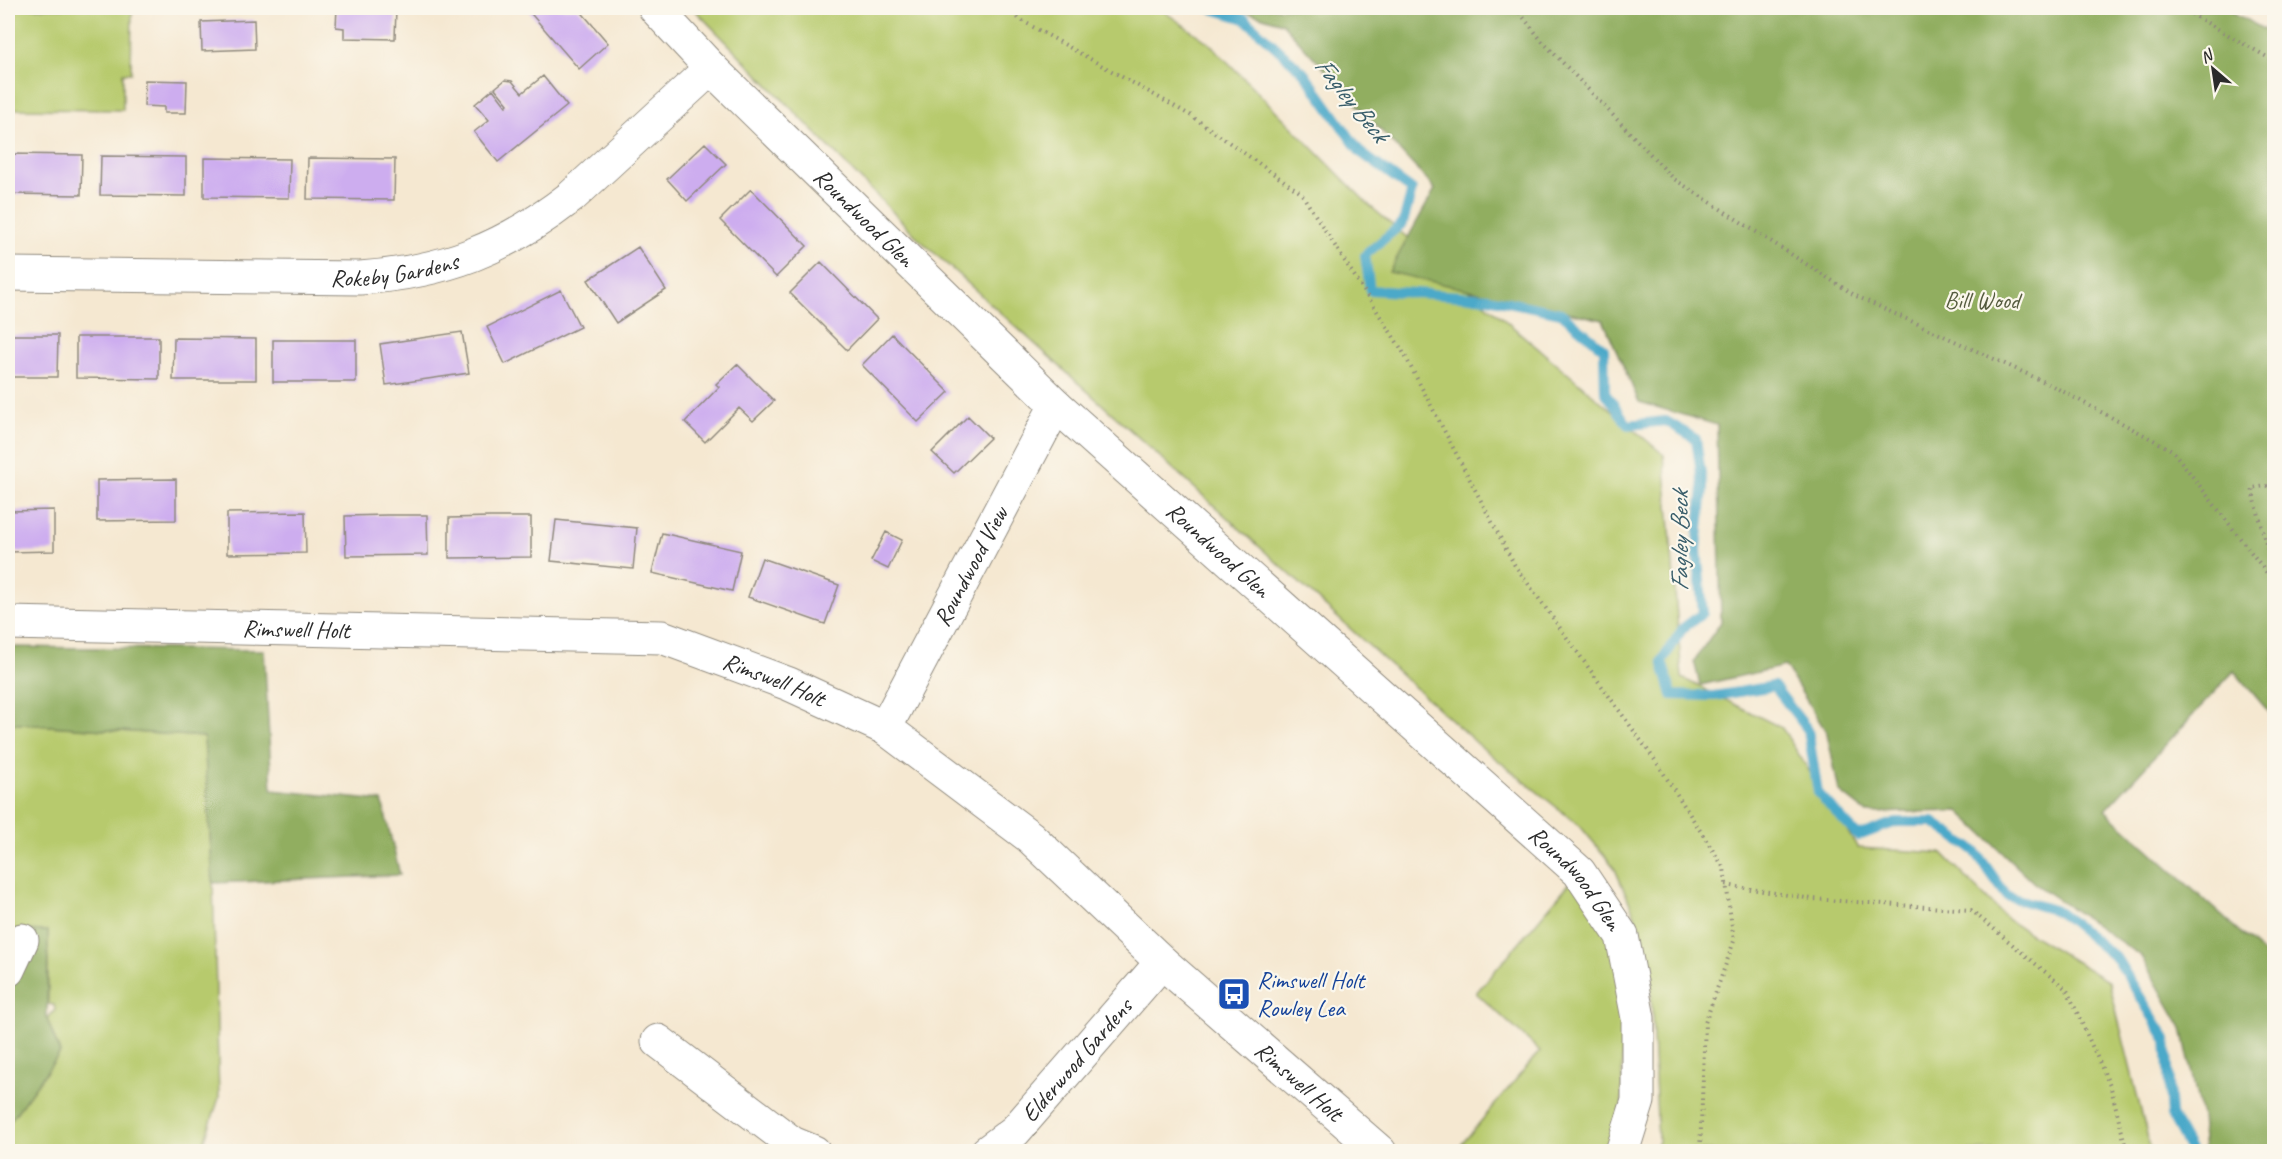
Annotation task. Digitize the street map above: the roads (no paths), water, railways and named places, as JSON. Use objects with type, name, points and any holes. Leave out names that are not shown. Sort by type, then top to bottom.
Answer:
[{"type":"street","name":"Roundwood Glen","points":[[655,8],[711,68],[1056,405],[1579,872],[1622,936],[1638,1018],[1638,1101],[1622,1152]]},
{"type":"street","name":"Rokeby Gardens","points":[[8,274],[360,278],[388,276],[445,265],[499,244],[549,215],[572,197],[711,68]]},
{"type":"street","name":"Roundwood View","points":[[885,728],[1056,405]]},
{"type":"street","name":"Rimswell Holt","points":[[8,623],[662,637],[789,684],[885,728],[1030,837],[1162,962],[1380,1152]]},
{"type":"street","points":[[8,970],[22,940]]},
{"type":"street","name":"Elderwood Gardens","points":[[987,1152],[1015,1131],[1162,962]]},
{"type":"street","points":[[658,1041],[792,1143],[814,1152]]},
{"type":"waterway","name":"Fagley Beck","points":[[1209,8],[1245,19],[1305,74],[1360,152],[1412,190],[1403,223],[1365,255],[1370,290],[1489,298],[1561,313],[1604,349],[1605,392],[1628,425],[1666,421],[1696,439],[1703,488],[1697,550],[1703,613],[1683,628],[1662,661],[1672,695],[1715,696],[1774,686],[1808,730],[1818,793],[1858,836],[1896,822],[1933,822],[1975,851],[2007,896],[2060,912],[2117,959],[2166,1039],[2171,1115],[2191,1152]]},
{"type":"place","name":"Rimswell Holt Rowley Lea","points":[[1234,994]]},
{"type":"park label","name":"Bill Wood","points":[[1982,300]]}]
